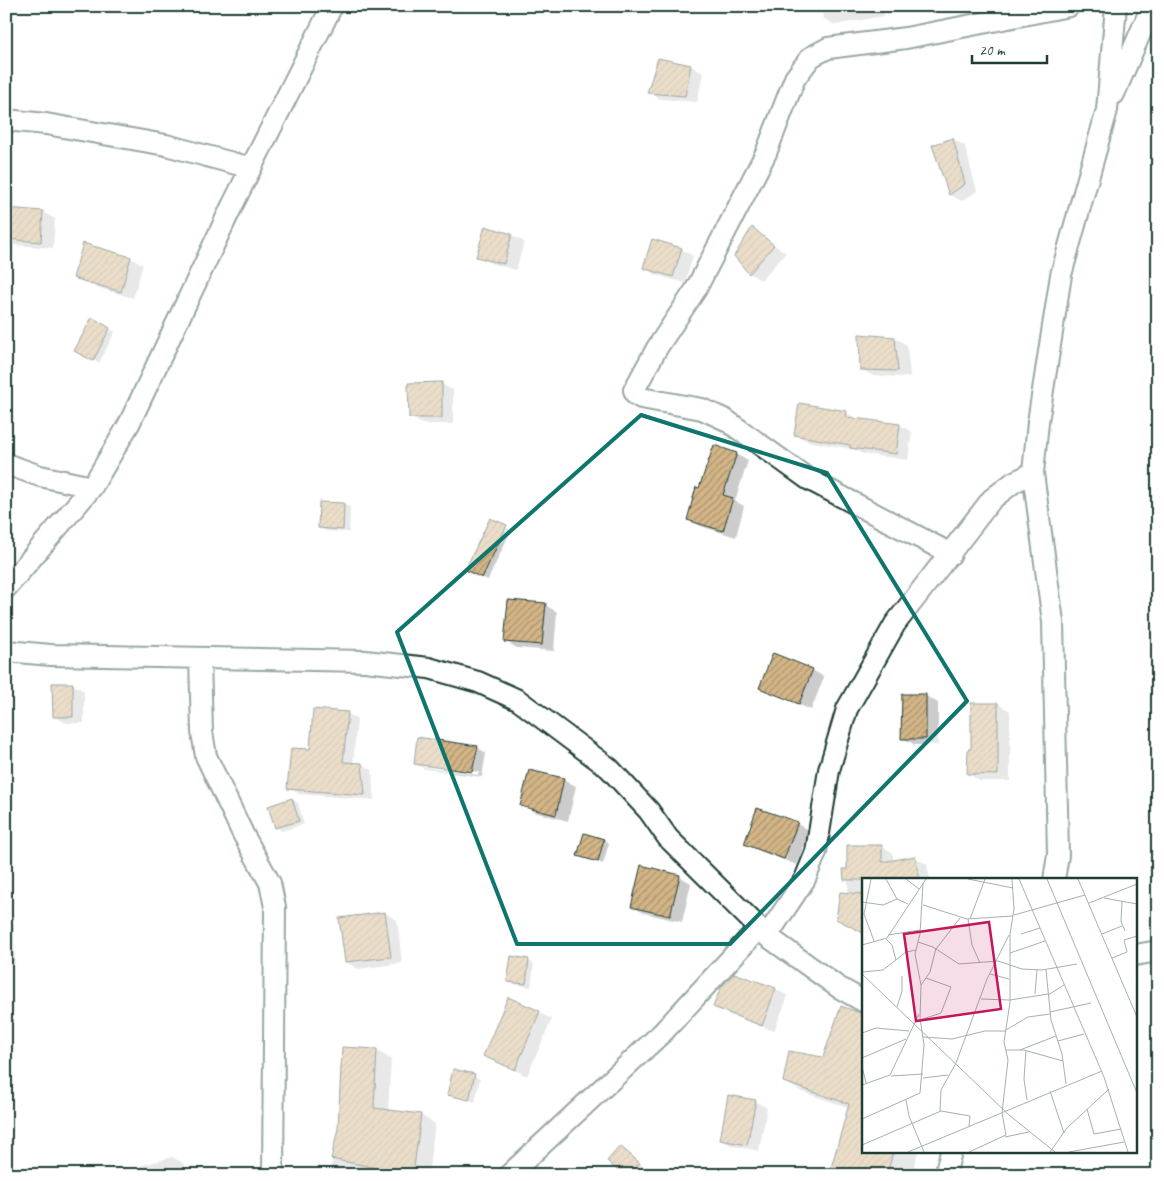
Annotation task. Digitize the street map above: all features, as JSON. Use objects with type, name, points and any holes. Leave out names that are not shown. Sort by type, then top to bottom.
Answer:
[{"type":"street","points":[[6,588],[92,487],[130,424],[252,168],[332,6]]},
{"type":"street","points":[[951,554],[808,479],[726,420],[702,408],[640,398],[634,390],[657,348],[696,289],[766,153],[795,78],[811,57],[828,48],[906,38],[1069,6]]},
{"type":"street","points":[[1107,110],[1116,6]]},
{"type":"street","points":[[1054,878],[1058,855],[1053,622],[1034,473],[1040,403],[1061,275],[1107,110],[1152,6]]},
{"type":"street","points":[[6,120],[46,124],[166,145],[252,168]]},
{"type":"street","points":[[6,464],[40,476],[92,487]]},
{"type":"street","points":[[509,1175],[663,1032],[763,932],[805,879],[816,852],[829,770],[847,709],[894,624],[951,554],[992,499],[1014,482],[1034,473]]},
{"type":"street","points":[[6,651],[51,655],[365,662],[429,668],[478,682],[518,700],[609,768],[649,811],[668,838],[763,932],[838,987],[862,1000]]},
{"type":"street","points":[[200,658],[202,732],[206,756],[243,834],[270,882],[274,907],[273,1175]]},
{"type":"street","points":[[1136,956],[1158,951]]},
{"type":"street","points":[[945,1175],[950,1154]]},
{"type":"highlighted area","points":[[641,415],[827,473],[967,701],[730,944],[517,944],[397,632]]},
{"type":"building","points":[[658,58],[691,65],[685,96],[647,93]]},
{"type":"building","points":[[953,138],[965,184],[949,195],[932,145]]},
{"type":"building","points":[[6,208],[43,211],[41,242],[6,239]]},
{"type":"building","points":[[485,226],[512,234],[504,264],[476,257]]},
{"type":"building","points":[[752,227],[774,245],[749,274],[734,256]]},
{"type":"building","points":[[652,239],[682,248],[673,277],[643,268]]},
{"type":"building","points":[[83,243],[131,257],[121,292],[73,278]]},
{"type":"building","points":[[92,317],[110,328],[93,361],[74,351]]},
{"type":"building","points":[[859,334],[895,337],[898,371],[860,370]]},
{"type":"building","points":[[442,382],[442,418],[409,418],[408,383]]},
{"type":"building","points":[[799,403],[847,411],[846,417],[900,424],[896,454],[850,448],[850,445],[794,435]]},
{"type":"building","points":[[714,445],[737,453],[723,495],[733,498],[723,531],[687,520],[696,487],[699,488]]},
{"type":"building","points":[[319,502],[344,503],[343,530],[318,528]]},
{"type":"building","points":[[490,518],[507,525],[482,578],[465,570]]},
{"type":"building","points":[[508,600],[546,603],[542,645],[504,642]]},
{"type":"building","points":[[773,653],[813,669],[799,704],[759,688]]},
{"type":"building","points":[[52,683],[73,683],[73,717],[53,717]]},
{"type":"building","points":[[902,694],[926,694],[926,739],[901,739]]},
{"type":"building","points":[[971,703],[998,703],[998,775],[967,774],[968,749],[971,749]]},
{"type":"building","points":[[313,709],[348,712],[343,762],[362,763],[365,795],[287,789],[291,748],[310,749]]},
{"type":"building","points":[[417,737],[478,746],[472,772],[414,764]]},
{"type":"building","points":[[529,770],[564,778],[556,815],[520,806]]},
{"type":"building","points":[[292,798],[299,821],[275,828],[268,806]]},
{"type":"building","points":[[757,808],[798,822],[784,859],[744,844]]},
{"type":"building","points":[[584,833],[604,839],[598,862],[577,856]]},
{"type":"building","points":[[847,845],[882,845],[882,862],[915,856],[920,878],[862,878],[862,880],[844,880],[843,869],[847,869]]},
{"type":"building","points":[[641,865],[680,875],[670,916],[631,907]]},
{"type":"building","points":[[840,892],[862,894],[862,932],[836,919]]},
{"type":"building","points":[[385,912],[391,957],[345,962],[339,918]]},
{"type":"building","points":[[511,956],[529,959],[526,984],[507,982]]},
{"type":"building","points":[[734,973],[776,988],[762,1026],[713,1007],[721,987]]},
{"type":"building","points":[[508,997],[540,1011],[515,1070],[483,1056]]},
{"type":"building","points":[[841,1006],[862,1014],[862,1154],[892,1154],[887,1175],[829,1175],[849,1104],[783,1082],[789,1051],[823,1057]]},
{"type":"building","points":[[342,1047],[377,1049],[374,1108],[421,1114],[413,1175],[370,1175],[372,1167],[331,1159],[338,1128]]},
{"type":"building","points":[[453,1069],[475,1074],[469,1100],[447,1095]]},
{"type":"building","points":[[728,1095],[756,1100],[747,1145],[720,1140]]},
{"type":"building","points":[[620,1146],[640,1163],[629,1175],[623,1175],[607,1161]]}]
